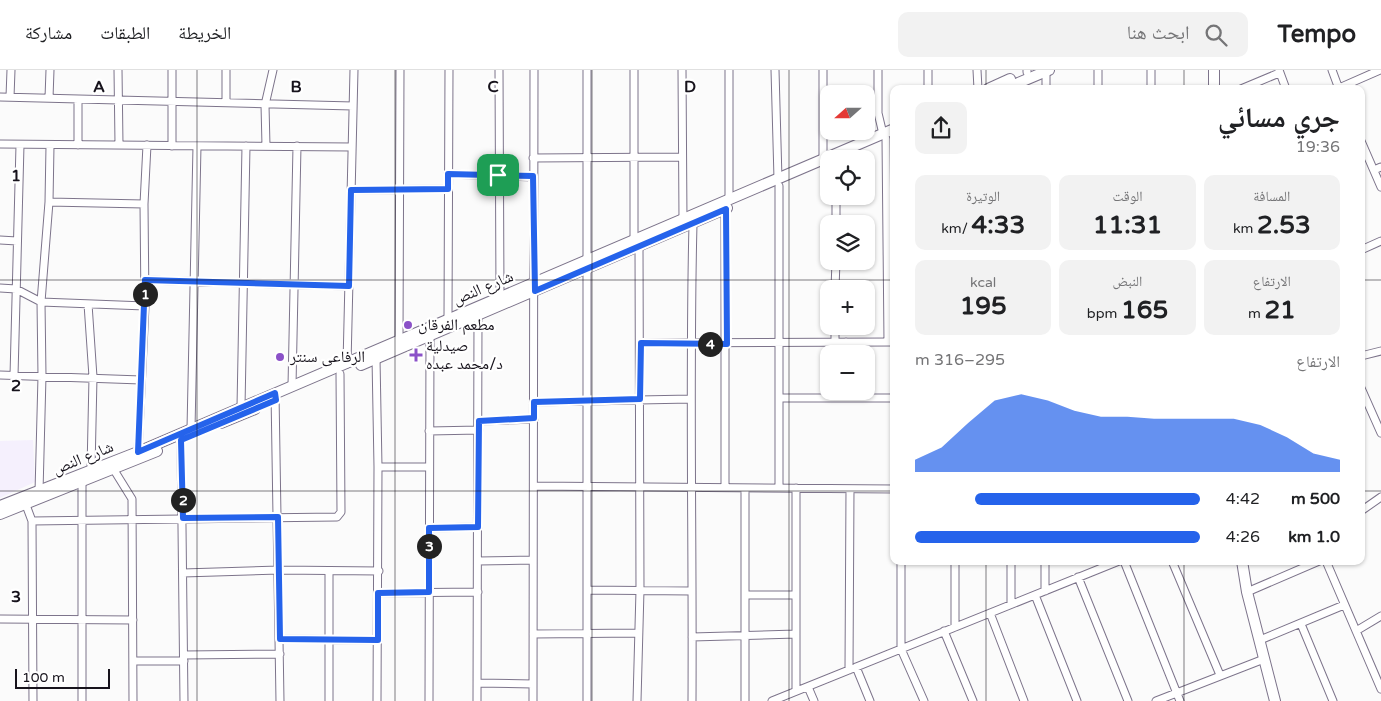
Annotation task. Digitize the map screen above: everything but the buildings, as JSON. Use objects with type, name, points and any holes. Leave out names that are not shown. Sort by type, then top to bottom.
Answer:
[{"type":"main road","points":[[1214,70],[1214,85]]},
{"type":"main road","points":[[997,85],[1028,71]]},
{"type":"main road","points":[[1014,85],[1047,71]]},
{"type":"main road","name":"شارع النص","points":[[855,150],[888,136]]},
{"type":"main road","name":"شارع النص","points":[[859,150],[888,136]]},
{"type":"main road","name":"شارع النص","points":[[0,506],[138,452],[241,407],[276,397],[340,374],[478,315],[534,287],[820,165]]},
{"type":"main road","name":"شارع النص","points":[[0,514],[114,470],[276,397],[292,386],[448,319],[500,298],[534,287]]},
{"type":"main road","points":[[1239,565],[1243,573]]},
{"type":"main road","points":[[1242,565],[1247,592],[1275,701]]},
{"type":"street","points":[[10,97],[11,70]]},
{"type":"street","points":[[49,98],[50,70]]},
{"type":"street","points":[[118,70],[119,144]]},
{"type":"street","points":[[172,70],[172,146]]},
{"type":"street","points":[[226,70],[226,102]]},
{"type":"street","points":[[266,146],[265,105],[273,70]]},
{"type":"street","points":[[347,364],[354,70]]},
{"type":"street","points":[[399,340],[400,70]]},
{"type":"street","points":[[448,319],[449,70]]},
{"type":"street","points":[[499,70],[500,298]]},
{"type":"street","points":[[533,701],[534,70]]},
{"type":"street","points":[[587,70],[587,701]]},
{"type":"street","points":[[634,70],[633,156],[641,343],[640,590],[637,701]]},
{"type":"street","points":[[682,70],[681,156],[688,222],[693,488],[691,591],[692,701]]},
{"type":"street","points":[[725,487],[729,70]]},
{"type":"street","points":[[776,70],[780,343],[778,488]]},
{"type":"street","points":[[823,70],[826,150]]},
{"type":"street","points":[[878,70],[878,113],[888,136],[890,273]]},
{"type":"street","points":[[928,70],[928,85]]},
{"type":"street","points":[[977,70],[978,85]]},
{"type":"street","points":[[1098,70],[1098,85]]},
{"type":"street","points":[[1150,85],[1151,70]]},
{"type":"street","points":[[1332,70],[1338,85]]},
{"type":"street","points":[[1348,85],[1380,70]]},
{"type":"street","points":[[1046,85],[1047,71]]},
{"type":"street","points":[[1249,85],[1279,71],[1284,85]]},
{"type":"street","points":[[0,97],[353,106]]},
{"type":"street","points":[[78,99],[78,145]]},
{"type":"street","points":[[0,144],[50,146],[119,144],[352,147]]},
{"type":"street","points":[[14,376],[20,145]]},
{"type":"street","points":[[138,452],[145,306],[144,204],[147,145]]},
{"type":"street","points":[[39,492],[42,376],[41,302],[49,202],[50,146]]},
{"type":"street","points":[[191,429],[197,146]]},
{"type":"street","points":[[241,407],[246,146]]},
{"type":"street","points":[[292,386],[297,146]]},
{"type":"street","points":[[1365,150],[1381,187]]},
{"type":"street","points":[[533,158],[681,156]]},
{"type":"street","points":[[1374,170],[1381,167]]},
{"type":"street","points":[[448,174],[533,176]]},
{"type":"street","points":[[351,190],[448,189]]},
{"type":"street","points":[[49,202],[144,204]]},
{"type":"street","points":[[0,240],[17,241]]},
{"type":"street","points":[[1365,248],[1381,241]]},
{"type":"street","points":[[145,280],[349,286]]},
{"type":"street","points":[[0,288],[16,289],[41,302],[145,306]]},
{"type":"street","points":[[88,304],[93,377],[91,470]]},
{"type":"street","points":[[477,701],[478,315]]},
{"type":"street","points":[[429,701],[430,335]]},
{"type":"street","points":[[835,335],[835,342]]},
{"type":"street","points":[[641,343],[890,342]]},
{"type":"street","points":[[1365,355],[1381,351]]},
{"type":"street","points":[[376,358],[378,467],[377,701]]},
{"type":"street","points":[[32,521],[278,517],[334,519],[340,515],[340,374]]},
{"type":"street","points":[[0,376],[93,377],[141,380]]},
{"type":"street","points":[[780,398],[820,396]]},
{"type":"street","points":[[875,396],[890,398]]},
{"type":"street","points":[[276,397],[280,570],[280,701]]},
{"type":"street","points":[[1365,397],[1381,433]]},
{"type":"street","points":[[534,402],[691,399]]},
{"type":"street","points":[[479,421],[534,418]]},
{"type":"street","points":[[429,431],[479,430]]},
{"type":"street","points":[[181,440],[184,701]]},
{"type":"street","points":[[378,467],[429,467]]},
{"type":"street","points":[[114,470],[130,492],[133,519],[133,701]]},
{"type":"street","points":[[82,483],[82,701]]},
{"type":"street","points":[[534,486],[890,490]]},
{"type":"street","points":[[745,488],[745,701]]},
{"type":"street","points":[[796,488],[796,691]]},
{"type":"street","points":[[848,670],[850,489]]},
{"type":"street","points":[[1365,508],[1381,497]]},
{"type":"street","points":[[26,505],[32,521],[33,701]]},
{"type":"street","points":[[429,528],[478,527]]},
{"type":"street","points":[[478,561],[534,560]]},
{"type":"street","points":[[901,565],[901,649],[924,701]]},
{"type":"street","points":[[955,565],[955,627]]},
{"type":"street","points":[[1011,565],[1011,604]]},
{"type":"street","points":[[1044,565],[1045,591]]},
{"type":"street","points":[[1096,565],[1097,570]]},
{"type":"street","points":[[772,701],[1109,565]]},
{"type":"street","points":[[1126,565],[1180,701]]},
{"type":"street","points":[[1174,565],[1220,675]]},
{"type":"street","points":[[1247,592],[1310,565]]},
{"type":"street","points":[[1328,565],[1381,689]]},
{"type":"street","points":[[183,573],[280,570],[378,571]]},
{"type":"street","points":[[329,571],[329,701]]},
{"type":"street","points":[[1078,577],[1128,701]]},
{"type":"street","points":[[587,590],[691,591]]},
{"type":"street","points":[[378,593],[478,592]]},
{"type":"street","points":[[745,595],[795,595]]},
{"type":"street","points":[[1035,595],[1077,701]]},
{"type":"street","points":[[1260,640],[1344,606]]},
{"type":"street","points":[[990,613],[1024,701]]},
{"type":"street","points":[[1356,631],[1381,616]]},
{"type":"street","points":[[0,619],[132,620]]},
{"type":"street","points":[[1301,624],[1333,701]]},
{"type":"street","points":[[944,631],[973,701]]},
{"type":"street","points":[[533,634],[638,633]]},
{"type":"street","points":[[692,637],[796,634]]},
{"type":"street","points":[[280,639],[378,640]]},
{"type":"street","points":[[133,661],[280,654]]},
{"type":"street","points":[[1156,701],[1264,658]]},
{"type":"street","points":[[856,667],[870,701]]},
{"type":"street","points":[[478,683],[533,684]]},
{"type":"street","points":[[808,687],[814,701]]},
{"type":"shaded area","points":[[33,440],[35,482],[0,498],[0,441]]},
{"type":"place","name":"مطعم الفرقان","points":[[408,325]]},
{"type":"place","name":"صيدلية د/محمد عبده","points":[[416,355]]},
{"type":"place","name":"الرفاعى سنتر","points":[[280,357]]},
{"type":"route","points":[[448,174],[498,175],[533,176],[533,284],[535,291],[726,209],[727,344],[641,343],[640,399],[534,402],[534,418],[479,421],[478,527],[429,528],[429,592],[378,593],[378,640],[280,639],[278,517],[183,518],[181,440],[276,400],[275,393],[138,452],[145,280],[349,286],[351,190],[448,189],[448,174]]}]
